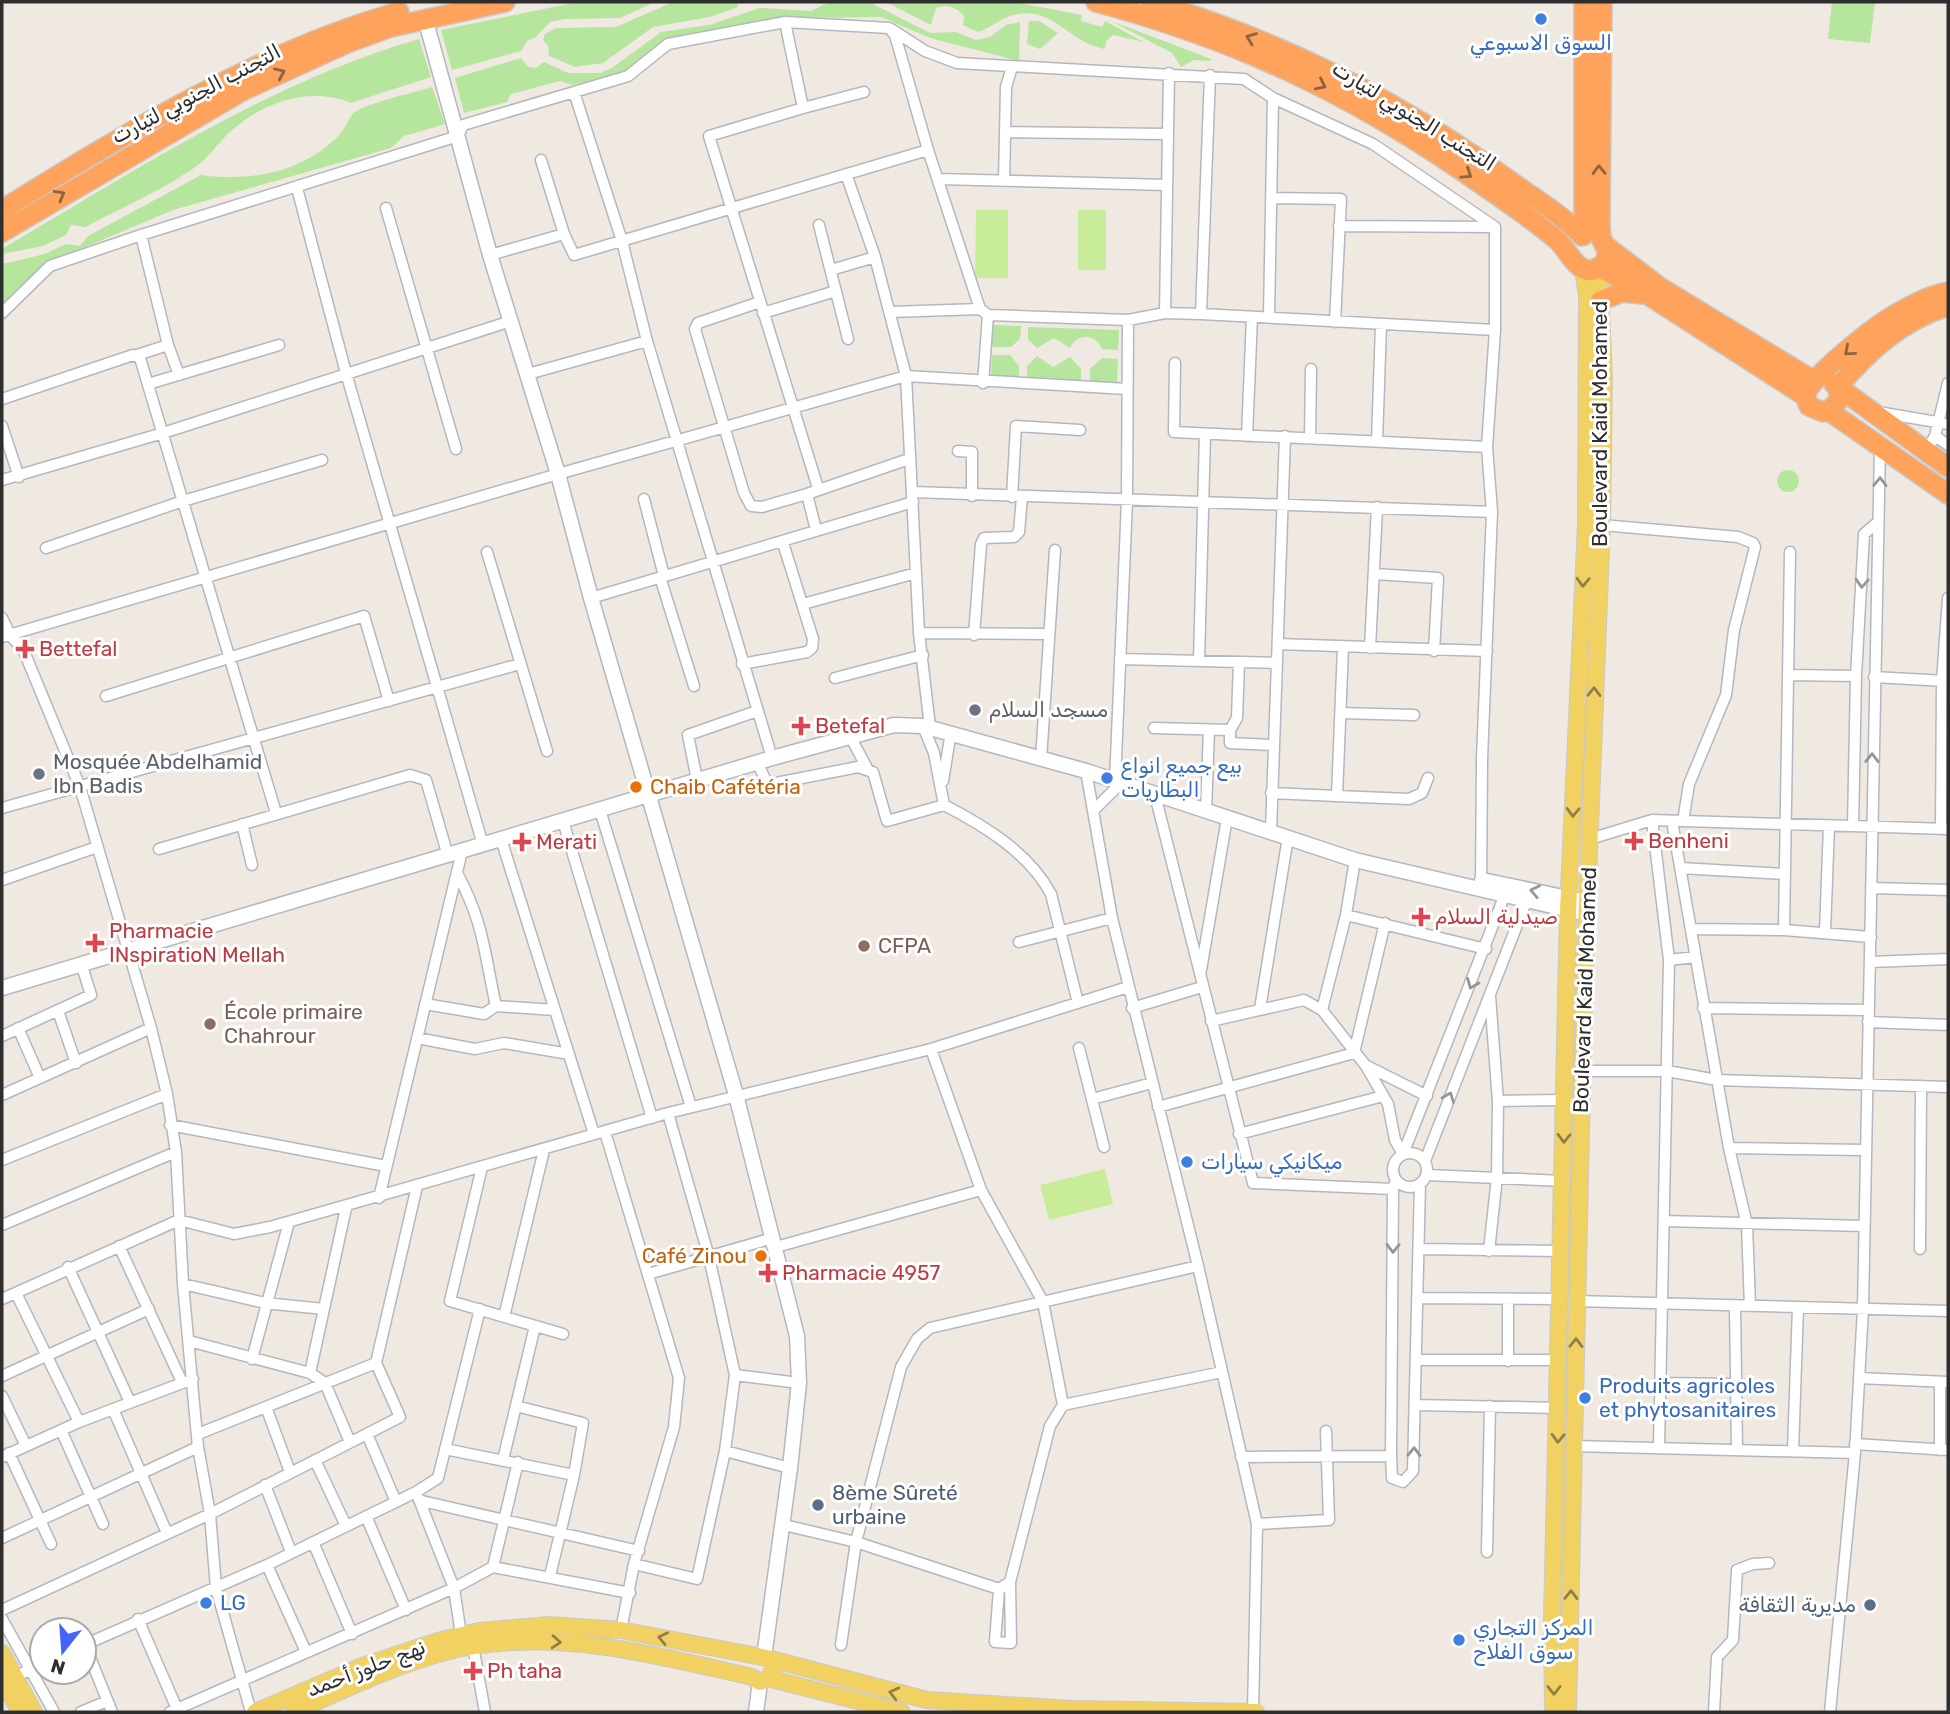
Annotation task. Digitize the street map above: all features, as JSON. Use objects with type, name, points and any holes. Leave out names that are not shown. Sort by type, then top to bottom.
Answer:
[{"type":"highway","name":"التجنب الجنوبي لتيارت","points":[[2,210],[181,106],[257,67],[365,22],[441,2]]},
{"type":"highway","name":"التجنب الجنوبي لتيارت","points":[[2,232],[242,91],[347,43],[425,18],[505,2]]},
{"type":"highway","name":"التجنب الجنوبي لتيارت","points":[[1097,2],[1145,15],[1277,64],[1340,95],[1489,189],[1588,265],[1648,295],[1810,388]]},
{"type":"highway","name":"التجنب الجنوبي لتيارت","points":[[1150,2],[1272,46],[1338,75],[1416,117],[1810,388]]},
{"type":"highway","points":[[1584,2],[1584,187],[1594,239],[1608,256],[1588,265],[1574,242],[1594,239]]},
{"type":"highway","points":[[1594,239],[1602,2]]},
{"type":"highway","points":[[1541,204],[1569,211],[1584,187]]},
{"type":"highway","points":[[1600,301],[1622,292],[1648,295]]},
{"type":"highway","points":[[1810,388],[1897,313],[1948,303]]},
{"type":"highway","points":[[1837,388],[1858,363],[1889,336],[1948,303]]},
{"type":"highway","points":[[1810,388],[1825,379],[1872,411],[1930,444],[1948,467]]},
{"type":"highway","points":[[1810,388],[1813,409],[1829,411],[1948,494]]},
{"type":"highway","points":[[1829,411],[1839,399],[1837,388]]},
{"type":"main road","name":"Boulevard Kaid Mohamed","points":[[1568,1712],[1582,1070],[1602,525],[1604,377],[1600,301],[1588,265]]},
{"type":"main road","name":"Boulevard Kaid Mohamed","points":[[1553,1712],[1552,1618],[1569,904],[1586,525],[1588,265]]},
{"type":"main road","points":[[475,1639],[549,1625],[621,1630],[764,1659],[927,1700],[1071,1710],[1254,1712]]},
{"type":"main road","points":[[475,1639],[549,1641],[625,1648],[902,1712]]},
{"type":"main road","name":"نهج حلوز أحمد","points":[[253,1712],[365,1665],[475,1639]]},
{"type":"main road","name":"نهج حلوز أحمد","points":[[294,1712],[382,1674],[475,1639]]},
{"type":"main road","points":[[2,1653],[7,1679],[20,1712]]},
{"type":"main road","points":[[761,1680],[775,1672],[764,1659]]},
{"type":"main road","points":[[761,1680],[750,1666],[764,1659]]},
{"type":"main road","points":[[7,1679],[34,1712]]},
{"type":"street","points":[[425,18],[490,255],[558,474],[591,598],[736,1095],[797,1336],[799,1383],[784,1525],[764,1659]]},
{"type":"street","points":[[785,23],[803,108]]},
{"type":"street","points":[[2,313],[50,266],[458,136],[463,125],[628,76],[668,44],[785,23],[889,28],[925,51],[957,63],[1210,75],[1244,79],[1273,98],[1373,144],[1495,227]]},
{"type":"street","points":[[889,28],[895,35],[928,150],[984,312],[983,383]]},
{"type":"street","points":[[1004,181],[1006,87],[1012,67]]},
{"type":"street","points":[[1165,313],[1169,73]]},
{"type":"street","points":[[1201,314],[1210,75]]},
{"type":"street","points":[[574,92],[622,241],[648,341],[757,711],[766,783],[858,767],[867,768],[873,772],[887,821],[944,805],[980,823],[1030,865],[1051,894],[1078,1003]]},
{"type":"street","points":[[816,530],[813,491],[793,410],[733,207],[709,136],[864,92]]},
{"type":"street","points":[[1269,317],[1273,98]]},
{"type":"street","points":[[1005,132],[1167,134]]},
{"type":"street","points":[[541,160],[564,234],[574,255],[928,150]]},
{"type":"street","points":[[846,174],[875,257],[906,376],[926,726],[944,805]]},
{"type":"street","points":[[938,179],[1166,185]]},
{"type":"street","points":[[297,188],[346,373],[484,845]]},
{"type":"street","points":[[1271,198],[1341,199],[1335,322]]},
{"type":"street","points":[[386,208],[456,449]]},
{"type":"street","points":[[819,225],[848,339]]},
{"type":"street","points":[[1339,226],[1495,227]]},
{"type":"street","points":[[1481,886],[1482,759],[1492,512],[1488,447],[1495,330],[1495,227]]},
{"type":"street","points":[[490,255],[564,234]]},
{"type":"street","points":[[141,235],[179,375]]},
{"type":"street","points":[[831,270],[875,257]]},
{"type":"street","points":[[836,291],[696,325],[744,493],[751,506],[762,507],[909,459]]},
{"type":"street","points":[[890,312],[984,312],[1128,320],[1165,313],[1201,314],[1495,330]]},
{"type":"street","points":[[1247,436],[1252,317]]},
{"type":"street","points":[[1093,811],[1118,783],[1127,501],[1128,320]]},
{"type":"street","points":[[2,480],[163,433],[426,346],[511,321]]},
{"type":"street","points":[[1377,441],[1381,325]]},
{"type":"street","points":[[528,373],[648,341]]},
{"type":"street","points":[[2,399],[169,345]]},
{"type":"street","points":[[148,384],[279,345]]},
{"type":"street","points":[[137,355],[163,433],[276,813]]},
{"type":"street","points":[[1175,363],[1174,432],[1488,447]]},
{"type":"street","points":[[1310,438],[1311,369]]},
{"type":"street","points":[[6,636],[677,439],[726,429],[906,376],[983,383],[1127,389]]},
{"type":"street","points":[[1948,383],[1943,422],[1930,444],[1948,445]]},
{"type":"street","points":[[1872,411],[1943,422]]},
{"type":"street","points":[[2,426],[19,477]]},
{"type":"street","points":[[975,635],[984,537],[1014,537],[1019,531],[1016,426],[1080,430]]},
{"type":"street","points":[[1199,661],[1205,434]]},
{"type":"street","points":[[1271,831],[1285,436]]},
{"type":"street","points":[[1830,1712],[1855,1449],[1863,1308],[1864,1150],[1871,937],[1880,446]]},
{"type":"street","points":[[958,451],[972,452],[972,496]]},
{"type":"street","points":[[46,548],[183,501],[322,460]]},
{"type":"street","points":[[591,598],[783,542],[913,497],[1202,501],[1492,512]]},
{"type":"street","points":[[644,499],[662,577],[694,685]]},
{"type":"street","points":[[1370,648],[1377,507]]},
{"type":"street","points":[[1853,826],[1856,676],[1864,534],[1878,522]]},
{"type":"street","points":[[1602,525],[1738,537],[1752,542],[1755,547],[1734,630],[1726,695],[1689,784],[1678,821],[1680,868],[1703,1007],[1729,1148],[1747,1225],[1750,1306]]},
{"type":"street","points":[[742,664],[807,652],[811,648],[813,639],[783,542]]},
{"type":"street","points":[[1041,759],[1055,550]]},
{"type":"street","points":[[487,552],[547,751]]},
{"type":"street","points":[[1784,930],[1790,552]]},
{"type":"street","points":[[803,604],[916,573]]},
{"type":"street","points":[[1374,574],[1438,578],[1434,651]]},
{"type":"street","points":[[1590,839],[1652,820],[1945,829],[1948,598]]},
{"type":"street","points":[[106,696],[364,616],[389,701]]},
{"type":"street","points":[[2,618],[6,636],[23,649],[80,787],[151,1028],[167,1094],[176,1152],[189,1341],[187,1380],[210,1514],[216,1588],[253,1712]]},
{"type":"street","points":[[919,633],[1049,634]]},
{"type":"street","points":[[1278,644],[1488,651]]},
{"type":"street","points":[[1337,796],[1343,647]]},
{"type":"street","points":[[835,678],[923,655]]},
{"type":"street","points":[[1120,659],[1277,663]]},
{"type":"street","points":[[1239,662],[1237,718],[1230,730],[1230,743],[1274,745]]},
{"type":"street","points":[[2,808],[520,664]]},
{"type":"street","points":[[1789,675],[1856,676]]},
{"type":"street","points":[[1874,677],[1945,681]]},
{"type":"street","points":[[697,780],[688,735],[757,711]]},
{"type":"street","points":[[1340,713],[1414,715]]},
{"type":"street","points":[[2,988],[764,760],[894,724],[926,726],[951,732],[1086,771],[1355,860],[1587,907]]},
{"type":"street","points":[[1154,728],[1230,730]]},
{"type":"street","points":[[1206,811],[1209,730]]},
{"type":"street","points":[[942,787],[951,732]]},
{"type":"street","points":[[850,736],[867,768]]},
{"type":"street","points":[[1086,771],[1112,918],[1132,1008],[1198,1266],[1257,1524],[1254,1712]]},
{"type":"street","points":[[159,849],[410,775],[420,777],[426,780],[455,854],[457,873],[478,919],[489,961],[496,1006]]},
{"type":"street","points":[[1271,793],[1409,799],[1422,793],[1428,778]]},
{"type":"street","points":[[1156,795],[1253,1183],[1405,1186],[1424,1180],[1497,1177],[1563,1181]]},
{"type":"street","points":[[600,810],[691,1107]]},
{"type":"street","points":[[1201,981],[1227,818]]},
{"type":"street","points":[[1652,820],[1669,960],[1659,1446]]},
{"type":"street","points":[[563,821],[652,1118]]},
{"type":"street","points":[[242,824],[252,865]]},
{"type":"street","points":[[1825,932],[1829,826]]},
{"type":"street","points":[[1260,1009],[1288,837]]},
{"type":"street","points":[[501,839],[569,1054],[600,1133],[648,1274],[679,1378],[674,1427],[635,1564],[621,1630]]},
{"type":"street","points":[[2,880],[97,847]]},
{"type":"street","points":[[1322,1010],[1346,915],[1355,860]]},
{"type":"street","points":[[1680,868],[1785,874]]},
{"type":"street","points":[[379,1198],[457,873]]},
{"type":"street","points":[[1481,886],[1504,897],[1526,902],[1569,904]]},
{"type":"street","points":[[1871,888],[1948,890]]},
{"type":"street","points":[[1504,897],[1427,1096],[1403,1154],[1394,1165],[1391,1456],[1392,1478],[1403,1482],[1413,1471],[1419,1250],[1425,1161],[1526,902]]},
{"type":"street","points":[[1346,915],[1486,949]]},
{"type":"street","points":[[1019,942],[1112,918]]},
{"type":"street","points":[[1354,1053],[1385,923]]},
{"type":"street","points":[[1690,929],[1784,930],[1871,937]]},
{"type":"street","points":[[1669,960],[1695,957]]},
{"type":"street","points":[[1870,962],[1948,959]]},
{"type":"street","points":[[2,1036],[91,995],[81,963]]},
{"type":"street","points":[[1132,1008],[1201,981]]},
{"type":"street","points":[[2,1299],[68,1267],[179,1220],[234,1234],[289,1222],[346,1208],[668,1113],[931,1049],[1128,987]]},
{"type":"street","points":[[1489,1251],[1497,1177],[1498,1101],[1490,991]]},
{"type":"street","points":[[1211,1021],[1304,1000],[1322,1010],[1366,1066],[1388,1104],[1395,1140],[1403,1154]]},
{"type":"street","points":[[425,1004],[484,1014],[496,1006],[555,1010]]},
{"type":"street","points":[[1703,1007],[1868,1016],[1948,1025]]},
{"type":"street","points":[[58,1011],[76,1063]]},
{"type":"street","points":[[18,1028],[40,1078]]},
{"type":"street","points":[[2,1095],[151,1028]]},
{"type":"street","points":[[417,1038],[475,1049],[504,1044],[569,1054]]},
{"type":"street","points":[[1079,1048],[1104,1147]]},
{"type":"street","points":[[931,1049],[981,1190],[1043,1302],[1063,1405],[1050,1426],[1010,1581],[1011,1643],[995,1642],[999,1589],[1010,1581]]},
{"type":"street","points":[[1158,1107],[1354,1053]]},
{"type":"street","points":[[1366,1066],[1427,1096]]},
{"type":"street","points":[[1582,1070],[1667,1071],[1717,1080],[1866,1087],[1948,1087]]},
{"type":"street","points":[[1092,1099],[1152,1083]]},
{"type":"street","points":[[1920,1249],[1921,1086]]},
{"type":"street","points":[[2,1160],[167,1094]]},
{"type":"street","points":[[1239,1134],[1383,1096]]},
{"type":"street","points":[[1498,1101],[1565,1100]]},
{"type":"street","points":[[635,1564],[698,1579],[725,1451],[735,1375],[709,1257],[668,1113]]},
{"type":"street","points":[[170,1125],[386,1166]]},
{"type":"street","points":[[1729,1148],[1864,1150]]},
{"type":"street","points":[[504,1317],[544,1150]]},
{"type":"street","points":[[2,1225],[176,1152]]},
{"type":"street","points":[[1403,1154],[1413,1153],[1425,1161]]},
{"type":"street","points":[[482,1167],[450,1301],[563,1334]]},
{"type":"street","points":[[2,1610],[210,1514],[400,1417],[376,1363],[416,1186]]},
{"type":"street","points":[[648,1274],[981,1190]]},
{"type":"street","points":[[310,1373],[346,1208]]},
{"type":"street","points":[[1665,1221],[1864,1226]]},
{"type":"street","points":[[252,1359],[289,1222]]},
{"type":"street","points":[[119,1246],[149,1310],[187,1380]]},
{"type":"street","points":[[1419,1250],[1562,1251]]},
{"type":"street","points":[[841,1645],[856,1542],[901,1367],[917,1339],[930,1328],[1198,1266]]},
{"type":"street","points":[[68,1267],[130,1402]]},
{"type":"street","points":[[183,1284],[265,1303],[324,1309]]},
{"type":"street","points":[[16,1293],[79,1422]]},
{"type":"street","points":[[1419,1298],[1560,1299]]},
{"type":"street","points":[[1508,1300],[1508,1361]]},
{"type":"street","points":[[1577,1301],[1948,1311]]},
{"type":"street","points":[[1735,1306],[1737,1449]]},
{"type":"street","points":[[1793,1451],[1798,1307]]},
{"type":"street","points":[[419,1497],[438,1478],[480,1309]]},
{"type":"street","points":[[2,1376],[149,1310]]},
{"type":"street","points":[[503,1460],[535,1326]]},
{"type":"street","points":[[189,1341],[310,1373],[326,1384],[350,1442]]},
{"type":"street","points":[[1416,1360],[1559,1360]]},
{"type":"street","points":[[198,1434],[376,1363]]},
{"type":"street","points":[[1063,1405],[1222,1372]]},
{"type":"street","points":[[735,1375],[799,1383]]},
{"type":"street","points":[[1573,1446],[1793,1451],[1944,1450],[1944,1382],[1859,1378]]},
{"type":"street","points":[[51,1544],[6,1455],[79,1422],[187,1380]]},
{"type":"street","points":[[1660,1383],[1736,1384]]},
{"type":"street","points":[[2,1396],[26,1446]]},
{"type":"street","points":[[1415,1405],[1559,1408]]},
{"type":"street","points":[[516,1406],[583,1423],[574,1475],[550,1576]]},
{"type":"street","points":[[1487,1552],[1490,1406]]},
{"type":"street","points":[[266,1407],[290,1472]]},
{"type":"street","points":[[113,1409],[167,1533]]},
{"type":"street","points":[[61,1430],[103,1524]]},
{"type":"street","points":[[1257,1524],[1329,1520],[1326,1431]]},
{"type":"street","points":[[367,1434],[396,1502]]},
{"type":"street","points":[[2,1538],[198,1447]]},
{"type":"street","points":[[445,1449],[574,1475]]},
{"type":"street","points":[[725,1451],[790,1468]]},
{"type":"street","points":[[1241,1457],[1391,1456]]},
{"type":"street","points":[[315,1460],[345,1526]]},
{"type":"street","points":[[493,1567],[518,1462]]},
{"type":"street","points":[[265,1485],[291,1552]]},
{"type":"street","points":[[98,1639],[267,1565],[396,1502],[419,1497],[639,1551]]},
{"type":"street","points":[[419,1497],[475,1639],[485,1712]]},
{"type":"street","points":[[366,1517],[406,1610]]},
{"type":"street","points":[[784,1525],[856,1542],[999,1589]]},
{"type":"street","points":[[313,1542],[352,1634]]},
{"type":"street","points":[[1714,1712],[1717,1657],[1733,1640],[1737,1570],[1753,1564],[1769,1563]]},
{"type":"street","points":[[267,1565],[306,1652]]},
{"type":"street","points":[[138,1619],[173,1711],[406,1610],[493,1567],[629,1593]]},
{"type":"street","points":[[2,1619],[28,1654]]},
{"type":"street","points":[[7,1679],[28,1670]]},
{"type":"street","points":[[98,1678],[112,1712]]},
{"type":"street","points":[[756,1712],[761,1680]]},
{"type":"street","points":[[44,1686],[54,1712]]},
{"type":"street","points":[[81,1712],[107,1701]]},
{"type":"green space","points":[[578,2],[655,2],[620,18],[564,19],[550,22],[535,38],[528,40],[521,51],[452,70],[441,30]]},
{"type":"green space","points":[[673,2],[737,2],[738,7],[710,17],[653,27],[603,63],[575,67],[549,56],[548,46],[543,40],[545,34],[556,28],[616,27]]},
{"type":"green space","points":[[829,2],[869,2],[930,33],[956,32],[976,40],[990,37],[1006,25],[1020,22],[1019,61],[930,38],[881,17],[780,18],[668,40],[632,70],[572,85],[560,81],[511,94],[507,102],[464,113],[455,78],[521,58],[528,67],[536,68],[544,62],[568,73],[600,73],[612,68],[661,32],[709,25],[760,8],[811,11]]},
{"type":"green space","points":[[886,2],[1013,2],[1082,15],[1081,21],[1102,27],[1105,21],[1144,42],[1113,35],[1106,41],[1105,49],[1081,40],[1050,20],[1027,13],[1009,16],[978,32],[963,25],[964,16],[948,6],[936,8],[931,25]]},
{"type":"green space","points":[[1832,2],[1875,2],[1870,43],[1828,39]]},
{"type":"green space","points":[[1029,21],[1039,21],[1058,33],[1040,49],[1027,44]]},
{"type":"green space","points":[[1111,21],[1211,59],[1194,60],[1181,67],[1172,53]]},
{"type":"green space","points":[[419,39],[431,77],[351,103],[320,96],[273,105],[245,120],[227,134],[199,164],[155,192],[85,227],[71,225],[66,235],[43,246],[2,254],[2,249],[207,129],[311,79],[364,57]]},
{"type":"green space","points":[[432,87],[445,124],[404,136],[391,148],[173,210],[52,261],[2,306],[2,264],[45,254],[66,244],[80,246],[88,236],[201,175],[239,177],[294,166],[326,147],[342,131],[355,112],[381,101]]},
{"type":"green space","points":[[976,210],[1008,210],[1008,278],[975,278]]},
{"type":"green space","points":[[1078,210],[1106,210],[1106,270],[1078,270]]},
{"type":"green space","points":[[993,325],[1021,326],[1020,339],[1011,347],[992,347]]},
{"type":"green space","points":[[1028,327],[1119,330],[1118,350],[1102,349],[1095,340],[1086,337],[1077,340],[1070,348],[1054,338],[1037,348],[1028,339]]},
{"type":"green space","points":[[992,355],[1010,355],[1019,366],[1019,379],[991,377]]},
{"type":"green space","points":[[1037,356],[1053,367],[1070,357],[1081,369],[1081,382],[1027,380],[1027,366]]},
{"type":"green space","points":[[1102,358],[1118,359],[1117,383],[1090,382],[1090,369]]},
{"type":"green space","points":[[1784,470],[1792,470],[1799,477],[1799,485],[1792,492],[1784,492],[1777,485],[1777,477]]},
{"type":"green space","points":[[1105,1169],[1113,1204],[1049,1220],[1040,1185]]},
{"type":"place","name":"السوق الاسبوعي","points":[[1541,19]]},
{"type":"place","name":"Bettefal","points":[[25,649]]},
{"type":"place","name":"مسجد السلام","points":[[975,710]]},
{"type":"place","name":"Betefal","points":[[801,726]]},
{"type":"place","name":"Mosquée Abdelhamid Ibn Badis","points":[[39,774]]},
{"type":"place","name":"بيع جميع انواع البطاريات","points":[[1107,778]]},
{"type":"place","name":"Chaib Cafétéria","points":[[636,787]]},
{"type":"place","name":"Benheni","points":[[1634,841]]},
{"type":"place","name":"Merati","points":[[522,842]]},
{"type":"place","name":"صيدلية السلام","points":[[1421,917]]},
{"type":"place","name":"Pharmacie INspiratioN Mellah","points":[[95,943]]},
{"type":"place","name":"CFPA","points":[[864,946]]},
{"type":"place","name":"École primaire Chahrour","points":[[210,1024]]},
{"type":"place","name":"ميكانيكي سيارات","points":[[1187,1162]]},
{"type":"place","name":"Café Zinou","points":[[761,1256]]},
{"type":"place","name":"Pharmacie 4957","points":[[768,1273]]},
{"type":"place","name":"Produits agricoles et phytosanitaires","points":[[1585,1398]]},
{"type":"place","name":"8ème Sûreté urbaine","points":[[818,1505]]},
{"type":"place","name":"LG","points":[[206,1603]]},
{"type":"place","name":"مديرية الثقافة","points":[[1870,1605]]},
{"type":"place","name":"المركز التجاري سوق الفلاح","points":[[1459,1640]]},
{"type":"place","name":"Ph taha","points":[[473,1671]]}]
